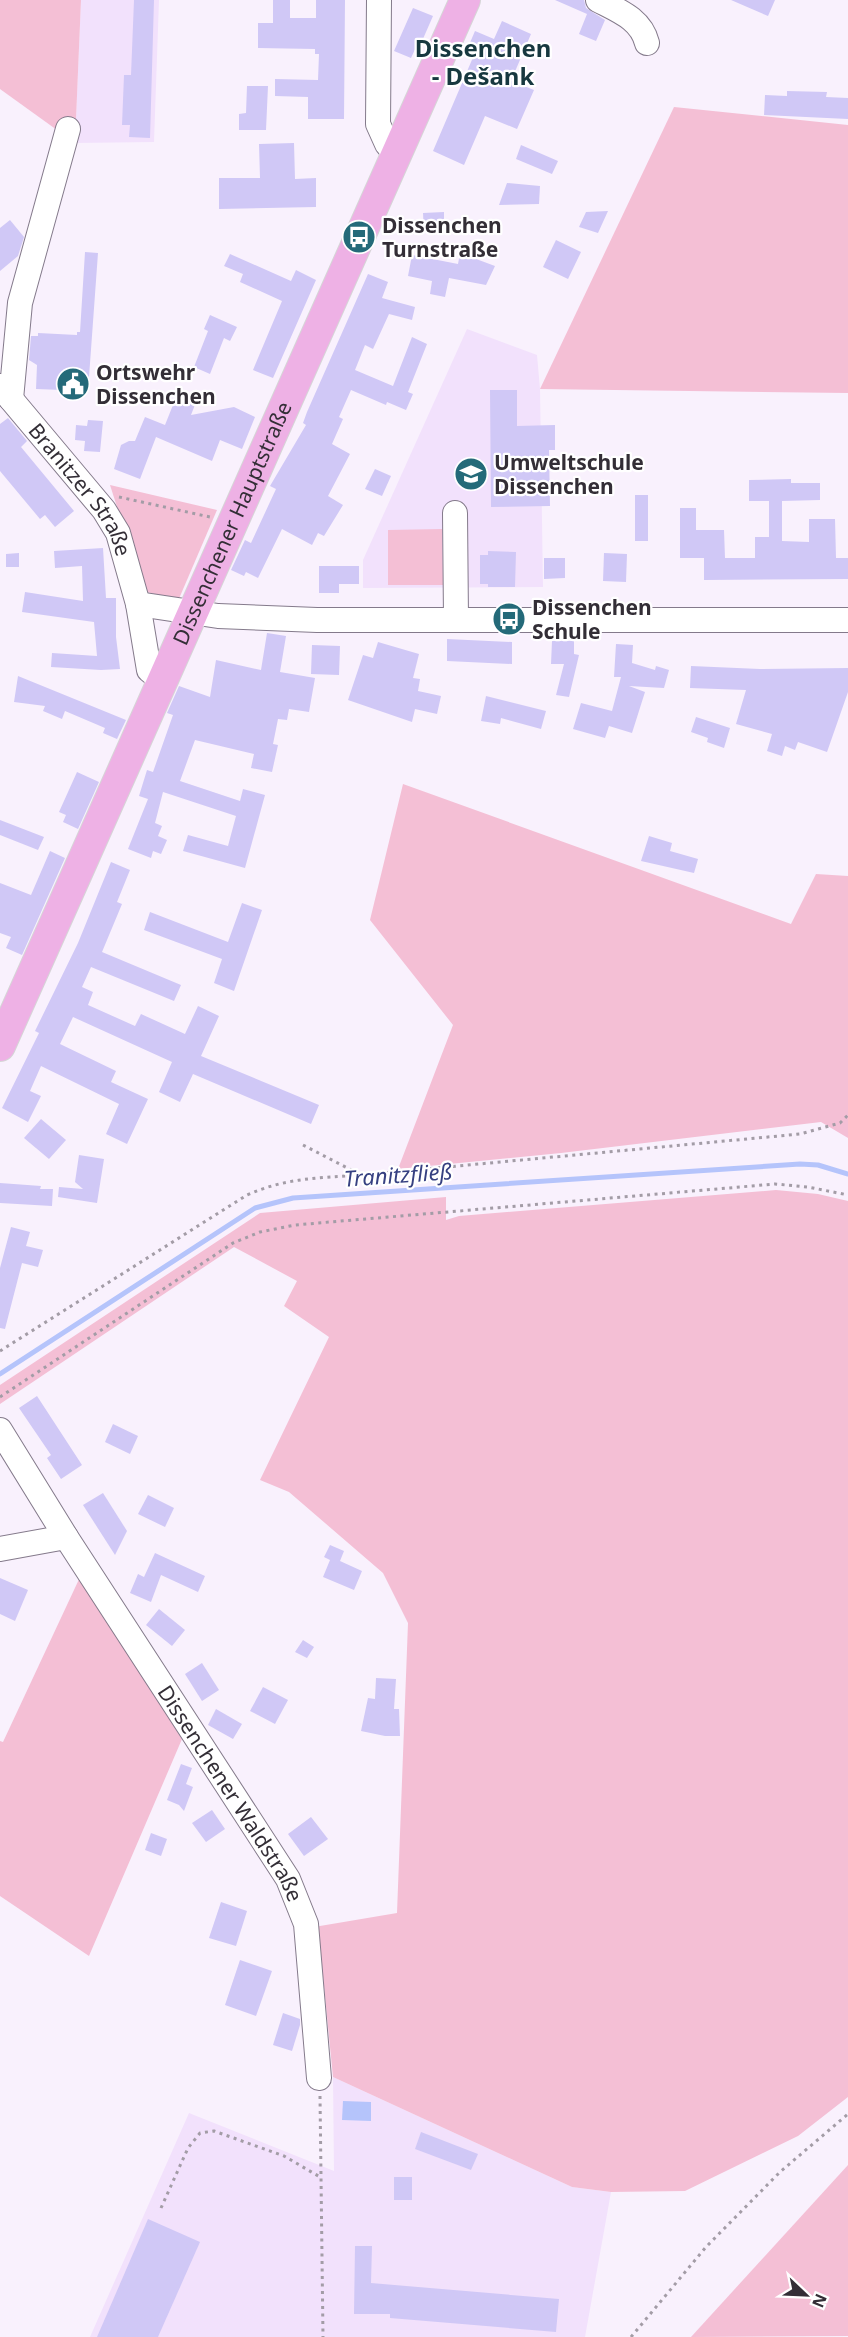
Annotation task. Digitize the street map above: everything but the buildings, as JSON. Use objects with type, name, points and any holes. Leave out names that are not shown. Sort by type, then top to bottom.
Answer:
[{"type":"main road","name":"Dissenchener Hauptstraße","points":[[0,1046],[166,678],[465,0]]},
{"type":"street","points":[[379,0],[378,124],[387,144],[396,155]]},
{"type":"street","points":[[598,0],[626,15],[644,30],[647,43]]},
{"type":"street","points":[[6,393],[20,303],[68,129]]},
{"type":"street","name":"Branitzer Straße","points":[[6,393],[104,510],[118,533],[138,604],[149,670],[155,675],[166,678]]},
{"type":"street","points":[[455,513],[456,620]]},
{"type":"street","points":[[138,604],[218,616],[317,620],[848,620]]},
{"type":"street","name":"Dissenchener Waldstraße","points":[[0,1430],[66,1537],[288,1879],[306,1924],[320,2078]]},
{"type":"street","points":[[0,1549],[66,1537]]},
{"type":"path","points":[[87,490],[220,519]]},
{"type":"path","points":[[0,1351],[247,1195],[269,1185],[285,1181],[800,1134],[840,1123],[848,1114]]},
{"type":"path","points":[[303,1145],[360,1175]]},
{"type":"path","points":[[0,1397],[233,1243],[260,1232],[296,1225],[775,1184],[808,1187],[848,1195]]},
{"type":"path","points":[[320,2078],[323,2337]]},
{"type":"path","points":[[631,2337],[705,2247],[780,2172],[848,2114]]},
{"type":"path","points":[[161,2208],[188,2148],[200,2133],[214,2131],[284,2156],[320,2177]]},
{"type":"shaded area","points":[[0,0],[81,0],[75,143],[0,89]]},
{"type":"shaded area","points":[[81,0],[159,0],[154,142],[75,143]]},
{"type":"shaded area","points":[[674,107],[848,125],[848,393],[540,389]]},
{"type":"shaded area","name":"Umweltschule Dissenchen","points":[[467,329],[537,355],[540,389],[543,587],[363,588],[363,560]]},
{"type":"shaded area","points":[[110,485],[217,510],[178,601],[144,591]]},
{"type":"shaded area","points":[[442,529],[443,585],[388,585],[388,530]]},
{"type":"shaded area","points":[[403,784],[791,924],[816,874],[848,876],[848,1138],[821,1122],[561,1153],[398,1169],[453,1025],[370,920]]},
{"type":"shaded area","points":[[776,1190],[818,1194],[848,1201],[848,2097],[798,2136],[685,2191],[611,2192],[572,2187],[333,2077],[322,1966],[314,1927],[397,1913],[408,1623],[383,1573],[289,1492],[260,1480],[329,1337],[284,1306],[297,1281],[234,1247],[0,1404],[0,1385],[260,1213],[446,1197],[446,1220],[459,1216]]},
{"type":"shaded area","points":[[81,1575],[182,1739],[89,1956],[0,1896],[0,1741],[3,1742]]},
{"type":"shaded area","points":[[333,2077],[572,2187],[611,2192],[585,2337],[90,2337],[189,2113],[334,2171]]},
{"type":"shaded area","points":[[848,2165],[848,2336],[691,2337]]},
{"type":"water","points":[[343,2101],[371,2102],[371,2121],[342,2120]]},
{"type":"waterway","name":"Tranitzfließ","points":[[0,1374],[255,1208],[293,1198],[800,1164],[818,1165],[848,1174]]},
{"type":"place","name":"Dissenchen Turnstraße","points":[[359,237]]},
{"type":"place","name":"Ortswehr Dissenchen","points":[[73,384]]},
{"type":"place","name":"Umweltschule Dissenchen","points":[[471,474]]},
{"type":"place","name":"Dissenchen Schule","points":[[509,619]]},
{"type":"district","name":"Dissenchen - Dešank","points":[[483,61]]}]
